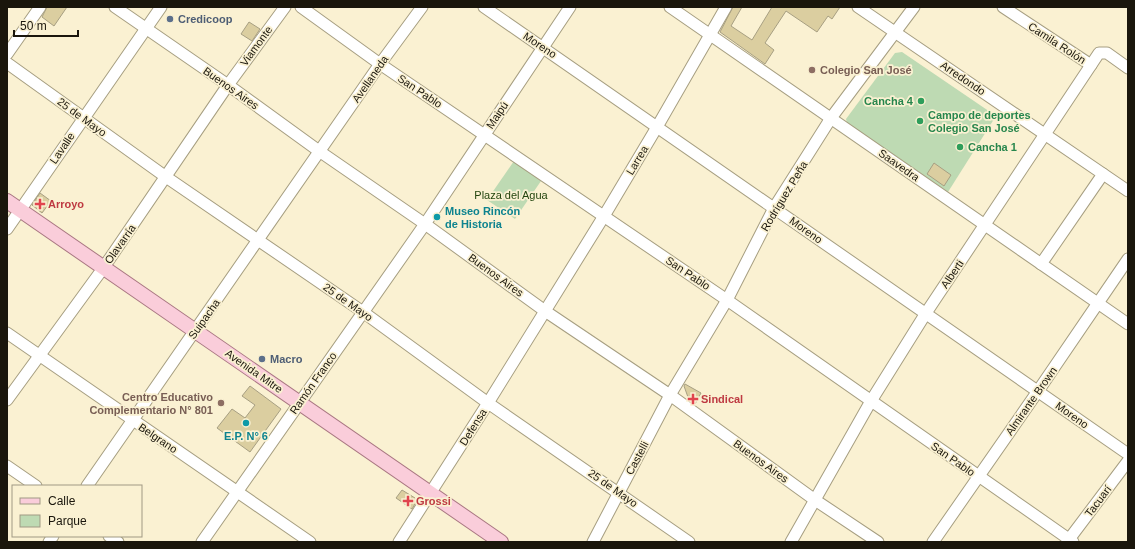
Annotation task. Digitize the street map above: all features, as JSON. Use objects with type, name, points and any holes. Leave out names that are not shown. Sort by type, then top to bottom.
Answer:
[{"type":"main road","name":"Avenida Mitre","points":[[7,201],[300,403],[430,495],[501,542]]},
{"type":"street","points":[[7,54],[40,7]]},
{"type":"street","name":"Buenos Aires","points":[[115,7],[425,224],[545,311],[670,395],[815,500],[878,542]]},
{"type":"street","name":"Lavalle","points":[[7,229],[161,7]]},
{"type":"street","name":"Viamonte","points":[[228,85],[285,7]]},
{"type":"street","name":"San Pablo","points":[[301,7],[380,64],[727,300],[1070,541]]},
{"type":"street","name":"Avellaneda","points":[[319,151],[422,7]]},
{"type":"street","name":"Moreno","points":[[484,7],[1128,454]]},
{"type":"street","name":"Maipú","points":[[425,224],[570,7]]},
{"type":"street","name":"Saavedra","points":[[670,7],[1128,324]]},
{"type":"street","name":"Larrea","points":[[545,311],[658,127],[709,34],[726,7]]},
{"type":"street","name":"Arredondo","points":[[858,7],[872,11],[895,32],[1128,191]]},
{"type":"street","name":"Rodríguez Peña","points":[[670,395],[727,300],[774,208],[832,118],[914,7]]},
{"type":"street","name":"Camila Rolón","points":[[1003,7],[1091,65]]},
{"type":"street","name":"Camila Rolón","points":[[1099,53],[1107,54],[1128,68]]},
{"type":"street","name":"Alberti","points":[[791,542],[870,401],[926,313],[1099,53]]},
{"type":"street","name":"25 de Mayo","points":[[7,63],[166,177],[363,312],[488,403],[619,492],[689,542]]},
{"type":"street","name":"Olavarría","points":[[7,400],[104,267],[228,85]]},
{"type":"street","name":"Suipacha","points":[[88,485],[131,420],[196,331],[319,151]]},
{"type":"street","points":[[1041,264],[1103,174]]},
{"type":"street","name":"Ramón Franco","points":[[202,542],[425,224]]},
{"type":"street","name":"Almirante Brown","points":[[933,542],[1038,392],[1128,258]]},
{"type":"street","name":"Defensa","points":[[399,542],[545,311]]},
{"type":"street","name":"Belgrano","points":[[7,333],[131,420],[310,542]]},
{"type":"street","name":"Castelli","points":[[593,542],[670,395]]},
{"type":"street","name":"Tacuarí","points":[[1070,541],[1128,461]]},
{"type":"street","points":[[7,466],[35,485]]},
{"type":"green space","name":"Campo de deportes Colegio San José","points":[[902,52],[996,116],[948,192],[847,123],[846,119],[895,53]]},
{"type":"green space","name":"Plaza del Agua","points":[[514,161],[541,181],[515,219],[487,200]]},
{"type":"building","points":[[47,7],[67,7],[54,26],[42,17]]},
{"type":"building","points":[[733,7],[742,7],[731,26],[752,40],[772,7],[840,7],[832,19],[828,16],[817,32],[786,11],[765,43],[774,50],[765,64],[720,32]]},
{"type":"building","points":[[249,22],[260,29],[252,41],[241,34]]},
{"type":"building","points":[[934,163],[951,175],[944,186],[927,174]]},
{"type":"building","name":"Arroyo","points":[[40,193],[51,201],[42,213],[32,205]]},
{"type":"building","name":"Sindical","points":[[685,384],[701,393],[695,404],[689,400],[684,386]]},
{"type":"building","name":"E.P. N° 6","points":[[250,386],[281,409],[250,452],[217,428],[232,409],[245,418],[255,405],[242,396]]},
{"type":"building","name":"Grossi","points":[[402,490],[415,498],[416,502],[412,509],[396,498]]},
{"type":"place","name":"Credicoop","points":[[170,19]]},
{"type":"place","name":"Colegio San José","points":[[812,70]]},
{"type":"place","name":"Cancha 4","points":[[921,101]]},
{"type":"place","name":"Campo de deportes Colegio San José","points":[[920,121]]},
{"type":"place","name":"Cancha 1","points":[[960,147]]},
{"type":"place","name":"Arroyo","points":[[40,204]]},
{"type":"place","name":"Museo Rincón de Historia","points":[[437,217]]},
{"type":"place","name":"Macro","points":[[262,359]]},
{"type":"place","name":"Sindical","points":[[693,399]]},
{"type":"place","name":"Centro Educativo Complementario N° 801","points":[[221,403]]},
{"type":"place","name":"E.P. N° 6","points":[[246,423]]},
{"type":"place","name":"Grossi","points":[[408,501]]}]
